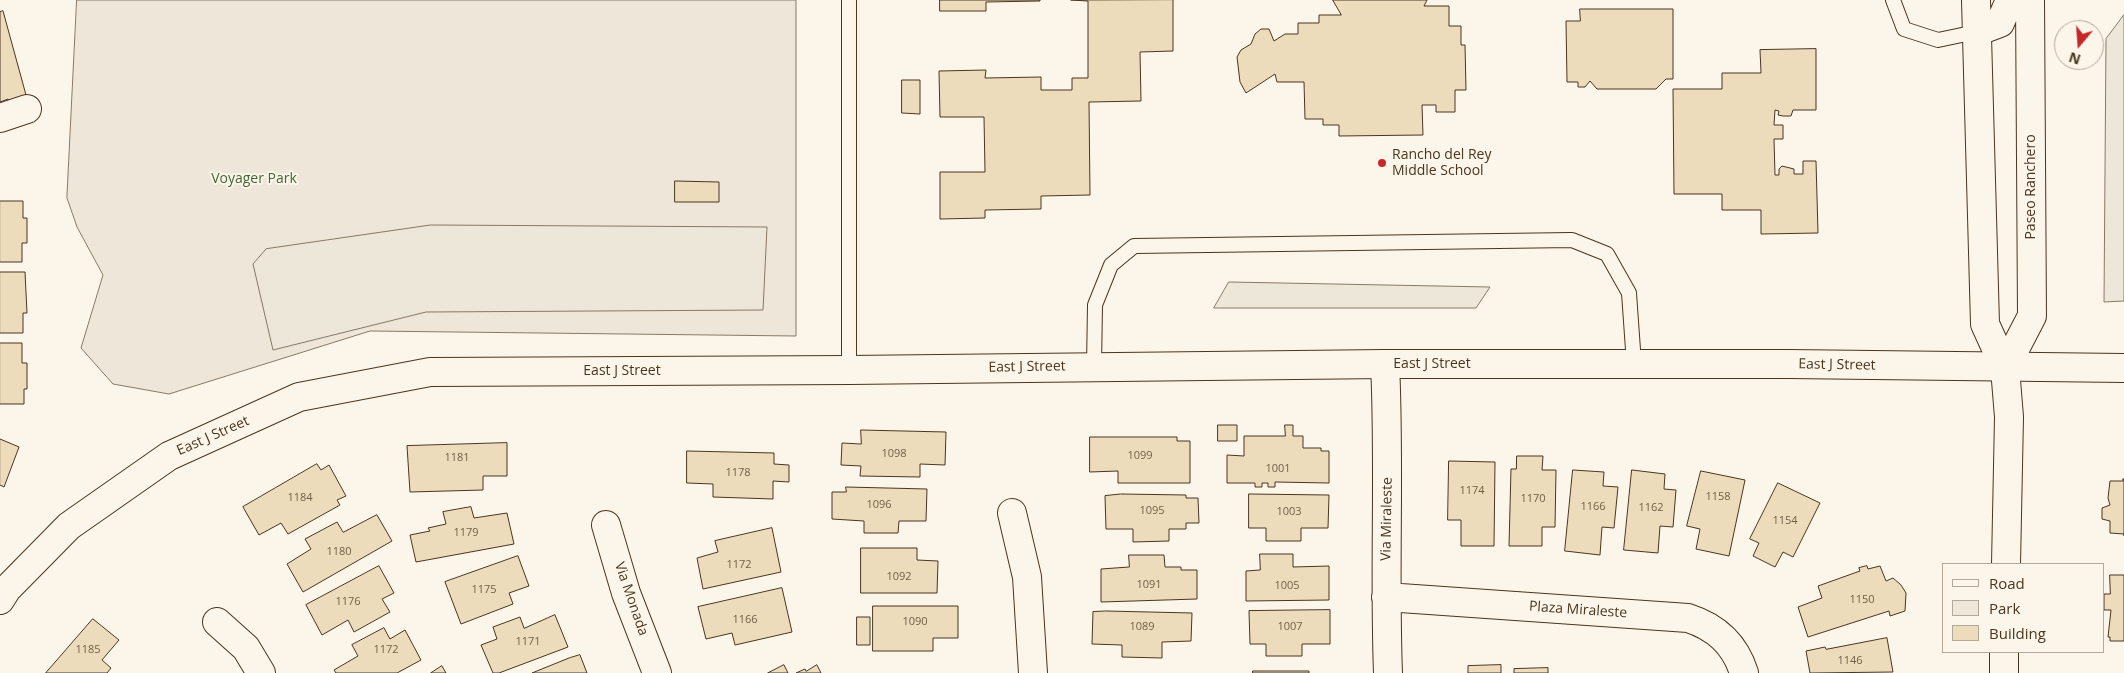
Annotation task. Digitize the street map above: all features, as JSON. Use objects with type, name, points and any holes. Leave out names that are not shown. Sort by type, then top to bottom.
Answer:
[{"type":"street","points":[[1976,0],[1985,324],[2005,368],[2009,417],[2006,563]]},
{"type":"street","points":[[1976,32],[2000,23],[2010,0]]},
{"type":"street","name":"Paseo Ranchero","points":[[2005,368],[2032,316],[2030,0]]},
{"type":"street","points":[[0,118],[27,109]]},
{"type":"street","name":"East J Street","points":[[0,600],[7,589],[69,526],[169,456],[300,397],[430,372],[848,370],[1384,364],[1789,364],[2124,368]]},
{"type":"street","name":"Via Miraleste","points":[[1384,364],[1388,427],[1386,597],[1388,673]]},
{"type":"street","points":[[1012,513],[1027,577],[1033,673]]},
{"type":"street","name":"Via Monada","points":[[606,524],[626,593],[657,673]]},
{"type":"street","name":"Plaza Miraleste","points":[[1386,597],[1688,618],[1702,623],[1725,639],[1738,656],[1744,673]]},
{"type":"street","points":[[217,622],[246,648],[261,673]]},
{"type":"street","points":[[2004,653],[2004,673]]},
{"type":"lane","points":[[848,370],[849,0]]},
{"type":"lane","points":[[1893,0],[1904,29],[1938,40],[1976,32]]},
{"type":"lane","points":[[1094,366],[1095,304],[1111,265],[1134,246],[1572,240],[1607,254],[1629,293],[1634,364]]},
{"type":"green space","name":"Voyager Park","points":[[77,0],[796,0],[796,336],[370,331],[169,394],[113,384],[81,348],[103,275],[77,227],[67,198]]},
{"type":"shaded area","points":[[2124,15],[2124,301],[2104,302],[2106,39]]},
{"type":"shaded area","points":[[431,225],[767,227],[763,310],[426,312],[273,350],[253,264],[266,249]]},
{"type":"shaded area","points":[[1229,282],[1490,287],[1476,308],[1214,308]]},
{"type":"building","points":[[940,0],[1040,1],[986,2],[986,11],[940,11]]},
{"type":"building","points":[[1071,0],[1173,0],[1173,51],[1140,52],[1141,101],[1089,102],[1090,195],[1041,196],[1041,209],[985,210],[985,218],[940,219],[940,172],[985,172],[984,117],[940,117],[939,71],[986,70],[985,78],[1041,77],[1041,90],[1072,90],[1072,78],[1088,78],[1088,1]]},
{"type":"building","points":[[1333,0],[1427,0],[1424,6],[1449,6],[1449,26],[1461,26],[1461,45],[1465,45],[1466,90],[1455,90],[1455,112],[1436,112],[1436,105],[1422,105],[1423,135],[1339,136],[1339,125],[1323,125],[1323,119],[1305,119],[1304,82],[1277,82],[1275,74],[1246,93],[1240,82],[1237,57],[1241,50],[1251,44],[1255,34],[1261,29],[1269,29],[1274,41],[1285,34],[1298,34],[1298,23],[1319,23],[1319,15],[1341,15]]},
{"type":"building","points":[[1580,9],[1673,9],[1673,79],[1666,79],[1656,89],[1597,89],[1590,81],[1585,87],[1578,87],[1578,82],[1567,82],[1566,21],[1580,21]]},
{"type":"building","points":[[3,11],[26,95],[0,102],[0,12]]},
{"type":"building","points":[[1816,49],[1816,110],[1793,110],[1791,116],[1783,116],[1778,115],[1779,111],[1775,110],[1774,125],[1783,125],[1783,139],[1774,139],[1775,175],[1779,175],[1779,169],[1782,166],[1794,169],[1794,174],[1803,174],[1803,161],[1816,161],[1818,233],[1761,234],[1761,210],[1722,210],[1722,194],[1674,194],[1673,89],[1722,89],[1722,73],[1761,73],[1760,50]]},
{"type":"building","points":[[902,80],[920,80],[920,114],[902,113]]},
{"type":"building","points":[[675,181],[719,182],[719,202],[675,202]]},
{"type":"building","points":[[0,201],[23,201],[23,218],[27,218],[27,243],[22,243],[22,262],[0,262]]},
{"type":"building","points":[[0,272],[25,272],[27,313],[23,313],[23,333],[0,333]]},
{"type":"building","points":[[0,343],[22,343],[22,363],[27,363],[27,389],[24,389],[24,404],[0,404]]},
{"type":"building","points":[[1218,425],[1237,425],[1237,441],[1218,441]]},
{"type":"building","points":[[1285,425],[1293,425],[1293,436],[1303,436],[1303,448],[1321,448],[1321,451],[1329,451],[1329,483],[1275,482],[1275,487],[1268,487],[1268,483],[1262,483],[1262,487],[1255,487],[1255,483],[1227,483],[1227,455],[1244,456],[1244,436],[1285,436]]},
{"type":"building","points":[[861,430],[946,432],[945,465],[920,464],[920,477],[860,476],[861,466],[841,465],[842,443],[861,444]]},
{"type":"building","points":[[1090,437],[1177,437],[1177,441],[1190,441],[1190,483],[1118,483],[1118,471],[1090,472]]},
{"type":"building","points":[[0,439],[19,447],[4,487],[0,485]]},
{"type":"building","points":[[507,443],[507,476],[483,476],[483,490],[410,492],[407,446]]},
{"type":"building","points":[[687,451],[774,453],[774,464],[789,465],[789,482],[773,481],[773,499],[713,497],[713,484],[687,483]]},
{"type":"building","points":[[1517,456],[1543,456],[1542,470],[1556,470],[1555,527],[1542,527],[1542,546],[1509,546],[1511,469],[1516,469]]},
{"type":"building","points":[[1449,461],[1495,462],[1494,546],[1461,546],[1461,520],[1448,520]]},
{"type":"building","points":[[317,464],[321,470],[329,465],[346,496],[337,500],[340,505],[288,534],[281,523],[259,535],[243,507]]},
{"type":"building","points":[[1573,470],[1604,472],[1603,486],[1618,487],[1614,528],[1602,527],[1600,555],[1565,551]]},
{"type":"building","points":[[1632,470],[1665,474],[1664,489],[1676,490],[1673,527],[1660,526],[1658,553],[1624,550]]},
{"type":"building","points":[[1701,471],[1745,480],[1729,556],[1696,549],[1700,529],[1687,526]]},
{"type":"building","points":[[2123,479],[2124,534],[2110,533],[2110,521],[2102,519],[2102,508],[2110,505],[2108,498],[2110,481],[2123,481]]},
{"type":"building","points":[[1778,483],[1820,503],[1793,557],[1783,552],[1775,567],[1753,556],[1759,543],[1750,539]]},
{"type":"building","points":[[846,487],[927,489],[926,521],[899,521],[898,533],[864,533],[864,521],[832,519],[832,492],[846,492]]},
{"type":"building","points":[[1121,494],[1186,495],[1186,498],[1198,498],[1199,523],[1186,523],[1186,529],[1169,529],[1169,541],[1133,542],[1133,529],[1106,529],[1105,496]]},
{"type":"building","points":[[1249,494],[1329,495],[1328,528],[1301,528],[1301,541],[1266,541],[1266,528],[1249,528]]},
{"type":"building","points":[[471,507],[474,518],[507,513],[514,544],[416,562],[410,535],[430,531],[428,528],[446,524],[443,512]]},
{"type":"building","points":[[377,515],[392,541],[303,592],[287,564],[311,549],[305,539],[337,522],[343,532]]},
{"type":"building","points":[[772,528],[781,572],[703,589],[697,558],[718,552],[715,541]]},
{"type":"building","points":[[861,548],[917,548],[917,560],[938,561],[937,593],[861,593]]},
{"type":"building","points":[[1260,554],[1293,554],[1293,567],[1329,566],[1329,600],[1246,601],[1246,571],[1260,570]]},
{"type":"building","points":[[1129,555],[1164,555],[1165,567],[1197,570],[1197,599],[1101,602],[1101,569],[1129,567]]},
{"type":"building","points":[[518,556],[529,586],[509,593],[513,604],[461,624],[445,582]]},
{"type":"building","points":[[379,566],[394,593],[382,599],[390,612],[354,632],[348,620],[322,635],[306,605]]},
{"type":"building","points":[[1867,566],[1868,569],[1880,566],[1886,581],[1893,578],[1901,585],[1906,593],[1905,611],[1890,616],[1889,611],[1808,637],[1798,607],[1822,598],[1818,586],[1860,571],[1859,568]]},
{"type":"building","points":[[2110,575],[2124,575],[2124,641],[2110,641],[2110,637],[2108,637],[2111,610],[2104,610],[2104,594],[2110,594]]},
{"type":"building","points":[[782,588],[792,632],[735,645],[732,633],[706,639],[698,607]]},
{"type":"building","points":[[873,606],[958,606],[958,638],[933,638],[933,651],[873,651]]},
{"type":"building","points":[[1330,610],[1330,644],[1302,644],[1302,656],[1266,656],[1266,644],[1250,644],[1249,611]]},
{"type":"building","points":[[1093,612],[1192,613],[1191,641],[1162,642],[1162,658],[1122,657],[1122,645],[1092,644]]},
{"type":"building","points":[[555,615],[568,647],[499,673],[493,673],[481,645],[497,639],[493,627],[520,617],[524,628]]},
{"type":"building","points":[[857,617],[870,617],[870,645],[857,645]]},
{"type":"building","points":[[93,619],[119,640],[102,660],[111,668],[107,673],[46,673]]},
{"type":"building","points":[[384,628],[390,639],[405,630],[421,660],[397,673],[336,673],[334,670],[358,656],[352,645]]},
{"type":"building","points":[[1887,638],[1893,672],[1810,673],[1806,651]]},
{"type":"building","points":[[580,655],[587,673],[532,673],[569,658]]},
{"type":"building","points":[[784,665],[788,673],[768,673]]},
{"type":"building","points":[[817,665],[821,673],[796,673],[805,669],[806,671]]},
{"type":"building","points":[[1501,665],[1501,673],[1468,673],[1468,666]]},
{"type":"building","points":[[442,666],[446,673],[431,673]]},
{"type":"building","points":[[1548,668],[1548,673],[1514,673],[1514,669]]},
{"type":"building","points":[[1253,671],[1309,671],[1309,673],[1253,673]]},
{"type":"place","name":"Rancho del Rey Middle School","points":[[1382,163]]}]
